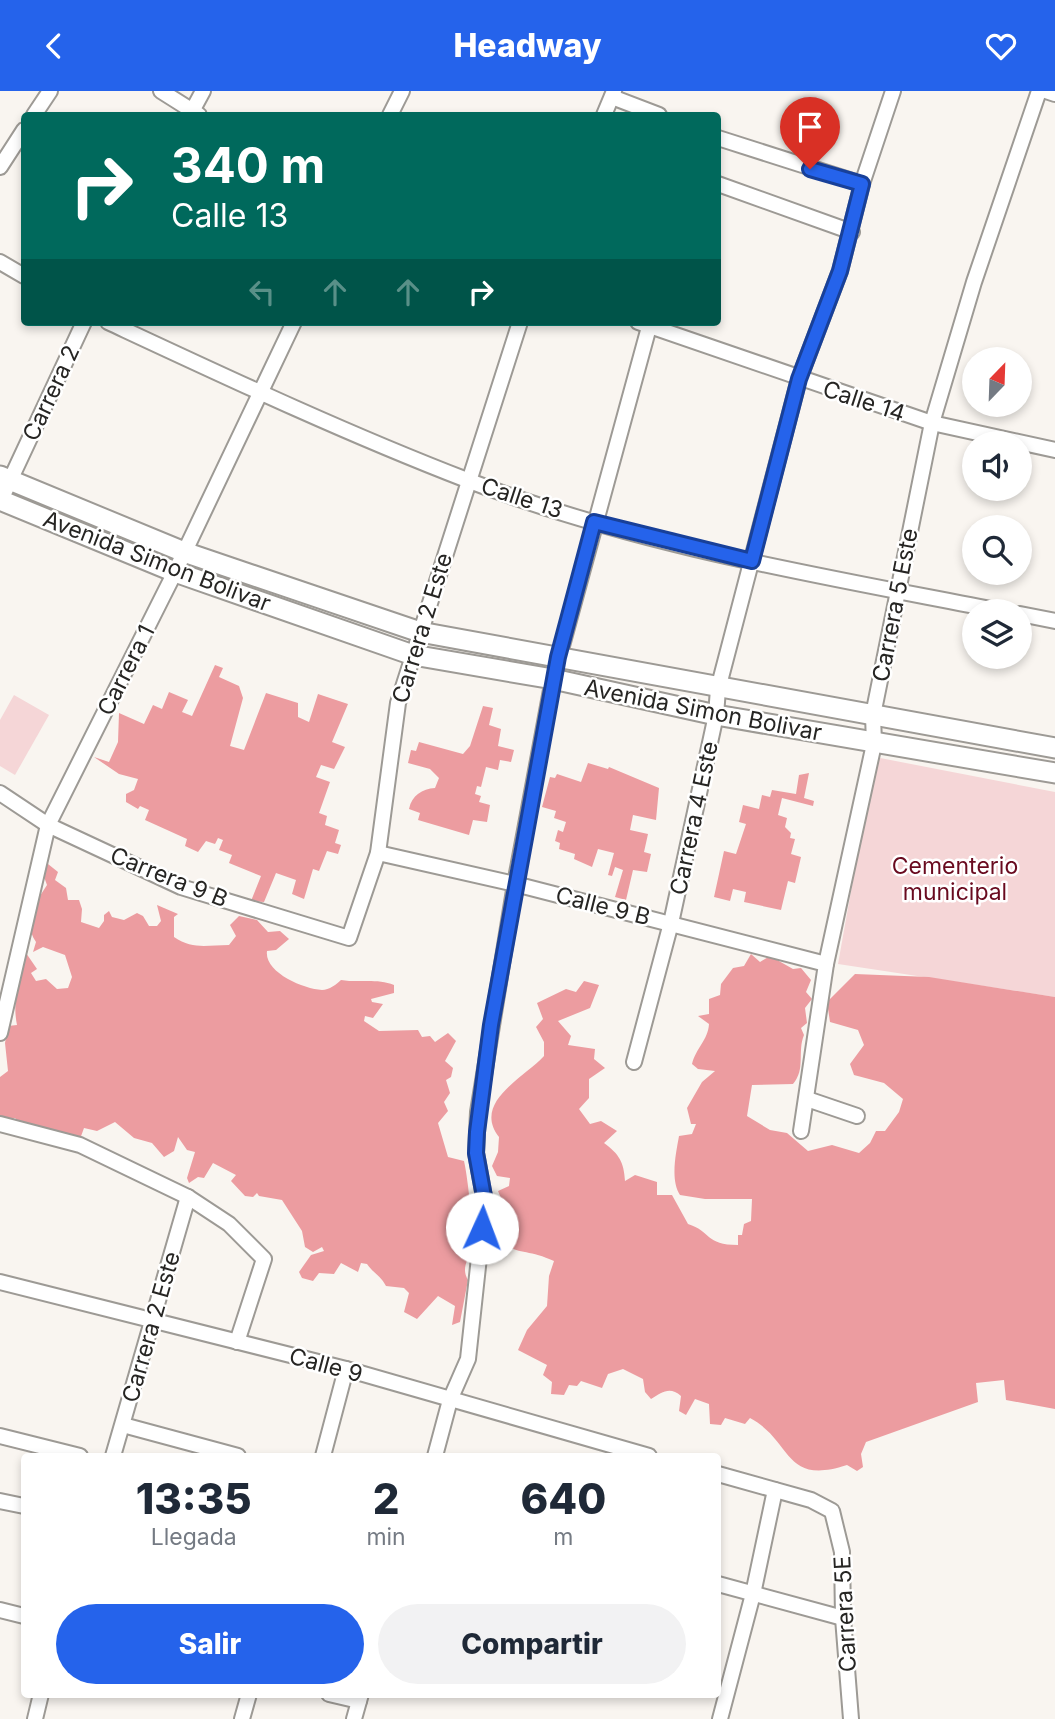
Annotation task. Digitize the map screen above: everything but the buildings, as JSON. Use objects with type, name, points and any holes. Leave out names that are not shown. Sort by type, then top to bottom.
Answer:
[{"type":"main road","name":"Avenida Simon Bolivar","points":[[5,478],[184,552],[420,632],[718,689],[1055,748]]},
{"type":"main road","name":"Avenida Simon Bolivar","points":[[0,501],[176,572],[413,655],[874,744],[1054,769]]},
{"type":"street","points":[[36,112],[50,91]]},
{"type":"street","points":[[161,91],[191,112]]},
{"type":"street","points":[[195,112],[203,91]]},
{"type":"street","points":[[392,112],[402,91]]},
{"type":"street","name":"Carrera 4 Este","points":[[634,1062],[671,923],[716,715],[718,689],[799,379],[852,232],[862,184],[893,91]]},
{"type":"street","name":"Carrera 5 Este","points":[[801,1131],[827,964],[874,744],[873,715],[932,423],[974,282],[1039,91]]},
{"type":"street","points":[[1046,91],[1055,94]]},
{"type":"street","points":[[605,112],[613,94],[652,112]]},
{"type":"street","points":[[0,167],[21,135]]},
{"type":"street","points":[[721,139],[759,154],[862,184]]},
{"type":"street","points":[[721,185],[852,232]]},
{"type":"street","points":[[0,262],[21,274]]},
{"type":"street","name":"Carrera 2","points":[[0,501],[5,478],[82,326]]},
{"type":"street","name":"Calle 13","points":[[117,326],[262,394],[468,481],[594,522],[752,561],[962,604]]},
{"type":"street","name":"Carrera 1","points":[[0,1033],[6,984],[48,825],[176,572],[292,326]]},
{"type":"street","name":"Carrera 2 Este","points":[[349,938],[378,853],[398,703],[519,326]]},
{"type":"street","points":[[436,1453],[450,1401],[468,1359],[485,1202],[476,1153],[478,1112],[515,884],[558,657],[644,326]]},
{"type":"street","name":"Calle 14","points":[[647,326],[932,423],[1055,450]]},
{"type":"street","points":[[1032,616],[1055,621]]},
{"type":"street","name":"Carrera 9 B","points":[[0,793],[48,825],[181,887],[349,938]]},
{"type":"street","name":"Calle 9 B","points":[[378,853],[515,884],[827,964]]},
{"type":"street","points":[[807,1099],[857,1116]]},
{"type":"street","points":[[0,1124],[80,1145],[188,1197],[229,1224],[264,1259],[237,1342]]},
{"type":"street","name":"Carrera 2 Este","points":[[114,1453],[188,1197]]},
{"type":"street","name":"Calle 9","points":[[0,1282],[346,1369],[620,1452]]},
{"type":"street","points":[[324,1453],[346,1369]]},
{"type":"street","points":[[123,1425],[227,1453]]},
{"type":"street","points":[[0,1436],[68,1453]]},
{"type":"street","points":[[720,1719],[753,1594],[775,1490],[721,1475]]},
{"type":"street","name":"Carrera 5E","points":[[775,1490],[811,1500],[832,1511],[842,1552],[843,1618],[851,1719]]},
{"type":"street","points":[[0,1501],[21,1505]]},
{"type":"street","points":[[721,1585],[843,1618]]},
{"type":"street","points":[[0,1610],[21,1615]]},
{"type":"street","points":[[35,1719],[40,1698]]},
{"type":"street","points":[[242,1719],[248,1698]]},
{"type":"street","points":[[354,1719],[360,1698]]},
{"type":"green space","points":[[14,695],[49,715],[15,775],[0,766],[0,720]]},
{"type":"green space","name":"Cementerio municipal","points":[[875,757],[1055,792],[1055,997],[838,964]]},
{"type":"shaded area","points":[[215,665],[223,668],[219,677],[239,686],[243,698],[230,746],[244,750],[266,693],[298,703],[298,717],[309,722],[318,694],[348,704],[332,742],[345,747],[334,769],[321,765],[316,777],[330,782],[319,813],[327,816],[325,825],[339,830],[335,843],[341,845],[338,854],[327,851],[319,871],[313,869],[304,899],[292,894],[296,880],[276,873],[264,902],[251,901],[261,876],[229,863],[232,855],[219,850],[223,840],[218,838],[215,844],[206,841],[198,852],[185,846],[187,839],[145,820],[149,810],[140,806],[138,809],[126,802],[126,794],[134,790],[138,779],[119,774],[94,757],[109,762],[118,742],[119,713],[144,724],[153,705],[162,709],[169,692],[188,700],[182,712],[192,716]]},
{"type":"shaded area","points":[[483,706],[493,708],[489,725],[501,729],[498,746],[514,750],[511,762],[500,760],[498,770],[486,767],[481,787],[477,786],[475,794],[481,796],[479,802],[490,805],[487,822],[473,820],[469,835],[418,820],[420,813],[409,809],[412,800],[422,791],[435,788],[439,778],[430,769],[408,763],[411,750],[416,751],[419,742],[463,754],[470,746]]},
{"type":"shaded area","points":[[588,763],[608,769],[609,767],[659,788],[656,820],[633,815],[630,830],[648,834],[644,852],[651,854],[647,872],[633,870],[626,900],[615,897],[623,870],[615,867],[612,876],[608,875],[614,853],[598,849],[592,867],[574,859],[575,854],[559,849],[560,843],[555,841],[558,830],[563,832],[566,822],[554,818],[556,811],[542,807],[550,777],[555,778],[557,774],[581,782]]},
{"type":"shaded area","points":[[809,773],[804,798],[814,801],[813,806],[782,798],[778,815],[787,818],[785,827],[791,833],[790,838],[795,839],[791,854],[801,857],[795,883],[788,881],[781,910],[744,902],[746,892],[733,889],[730,901],[714,897],[724,851],[736,854],[746,824],[739,822],[743,805],[759,809],[762,795],[770,797],[772,790],[796,794],[799,775]]},
{"type":"shaded area","points":[[48,864],[58,872],[55,880],[66,888],[68,900],[79,900],[82,909],[81,922],[99,928],[104,921],[104,915],[109,911],[112,917],[124,920],[137,913],[143,916],[149,926],[157,926],[161,921],[157,905],[178,914],[174,917],[174,937],[188,944],[207,946],[229,945],[236,936],[230,925],[239,916],[257,920],[268,932],[280,931],[289,939],[276,950],[267,951],[272,966],[286,978],[322,990],[341,980],[394,985],[394,993],[371,999],[372,1002],[383,1004],[373,1018],[365,1016],[364,1021],[379,1031],[418,1030],[422,1037],[430,1036],[435,1042],[448,1033],[456,1041],[445,1061],[453,1068],[451,1077],[446,1080],[450,1093],[444,1102],[448,1111],[438,1123],[448,1157],[464,1161],[469,1192],[472,1242],[465,1268],[468,1280],[460,1322],[452,1325],[455,1306],[438,1296],[417,1319],[404,1312],[409,1293],[404,1288],[386,1286],[367,1264],[361,1263],[358,1272],[341,1263],[334,1274],[319,1273],[313,1281],[302,1278],[299,1272],[311,1255],[324,1251],[322,1247],[313,1252],[305,1247],[302,1231],[282,1200],[259,1196],[257,1193],[253,1197],[245,1196],[231,1181],[236,1175],[213,1163],[204,1178],[198,1177],[189,1183],[187,1178],[195,1152],[187,1150],[178,1137],[174,1151],[164,1157],[152,1143],[134,1138],[115,1122],[97,1131],[84,1128],[80,1139],[21,1125],[15,1118],[8,1121],[0,1118],[0,1077],[8,1071],[5,1043],[8,1026],[17,1025],[16,998],[26,953],[37,969],[31,973],[36,981],[46,979],[57,989],[68,988],[72,977],[65,955],[43,947],[33,952],[36,942],[30,927],[32,912],[47,885],[43,874]]},
{"type":"shaded area","points":[[751,954],[760,962],[770,956],[793,969],[801,968],[811,980],[806,992],[812,999],[805,1008],[807,1023],[801,1028],[804,1035],[797,1078],[793,1084],[752,1085],[747,1116],[770,1130],[787,1133],[808,1151],[832,1145],[859,1153],[870,1143],[876,1131],[885,1131],[899,1112],[903,1099],[884,1083],[854,1075],[850,1064],[864,1045],[858,1030],[830,1022],[827,1002],[855,974],[929,977],[1055,997],[1055,1409],[1006,1400],[1004,1380],[976,1383],[978,1402],[866,1442],[861,1454],[863,1467],[857,1471],[847,1465],[811,1470],[791,1458],[764,1427],[750,1418],[745,1424],[725,1418],[721,1425],[710,1424],[709,1404],[695,1399],[686,1415],[679,1411],[681,1396],[677,1393],[666,1391],[651,1399],[645,1392],[643,1379],[623,1369],[608,1374],[602,1388],[581,1381],[577,1386],[569,1385],[564,1395],[551,1394],[552,1382],[543,1375],[547,1365],[518,1350],[527,1330],[547,1306],[549,1276],[554,1261],[515,1250],[503,1241],[498,1232],[493,1218],[503,1203],[498,1191],[509,1186],[510,1178],[497,1176],[492,1166],[498,1152],[499,1137],[492,1124],[492,1113],[504,1092],[544,1056],[544,1042],[536,1027],[543,1019],[537,1003],[566,989],[576,992],[584,981],[599,985],[590,1008],[558,1021],[571,1036],[568,1045],[595,1049],[594,1059],[605,1068],[589,1079],[589,1098],[579,1109],[590,1124],[601,1121],[617,1131],[604,1143],[620,1159],[625,1181],[635,1175],[657,1182],[657,1195],[672,1195],[688,1224],[720,1243],[738,1245],[738,1235],[742,1235],[744,1224],[751,1221],[752,1199],[705,1199],[680,1195],[675,1182],[675,1166],[679,1136],[692,1134],[696,1124],[691,1124],[687,1108],[702,1082],[715,1071],[698,1069],[692,1064],[709,1024],[698,1016],[709,1014],[709,999],[720,995],[721,984],[733,968],[744,966]]},
{"type":"route","points":[[482,1228],[485,1202],[476,1153],[478,1112],[491,1025],[558,657],[594,522],[752,561],[799,379],[840,271],[862,184],[810,169]]}]
